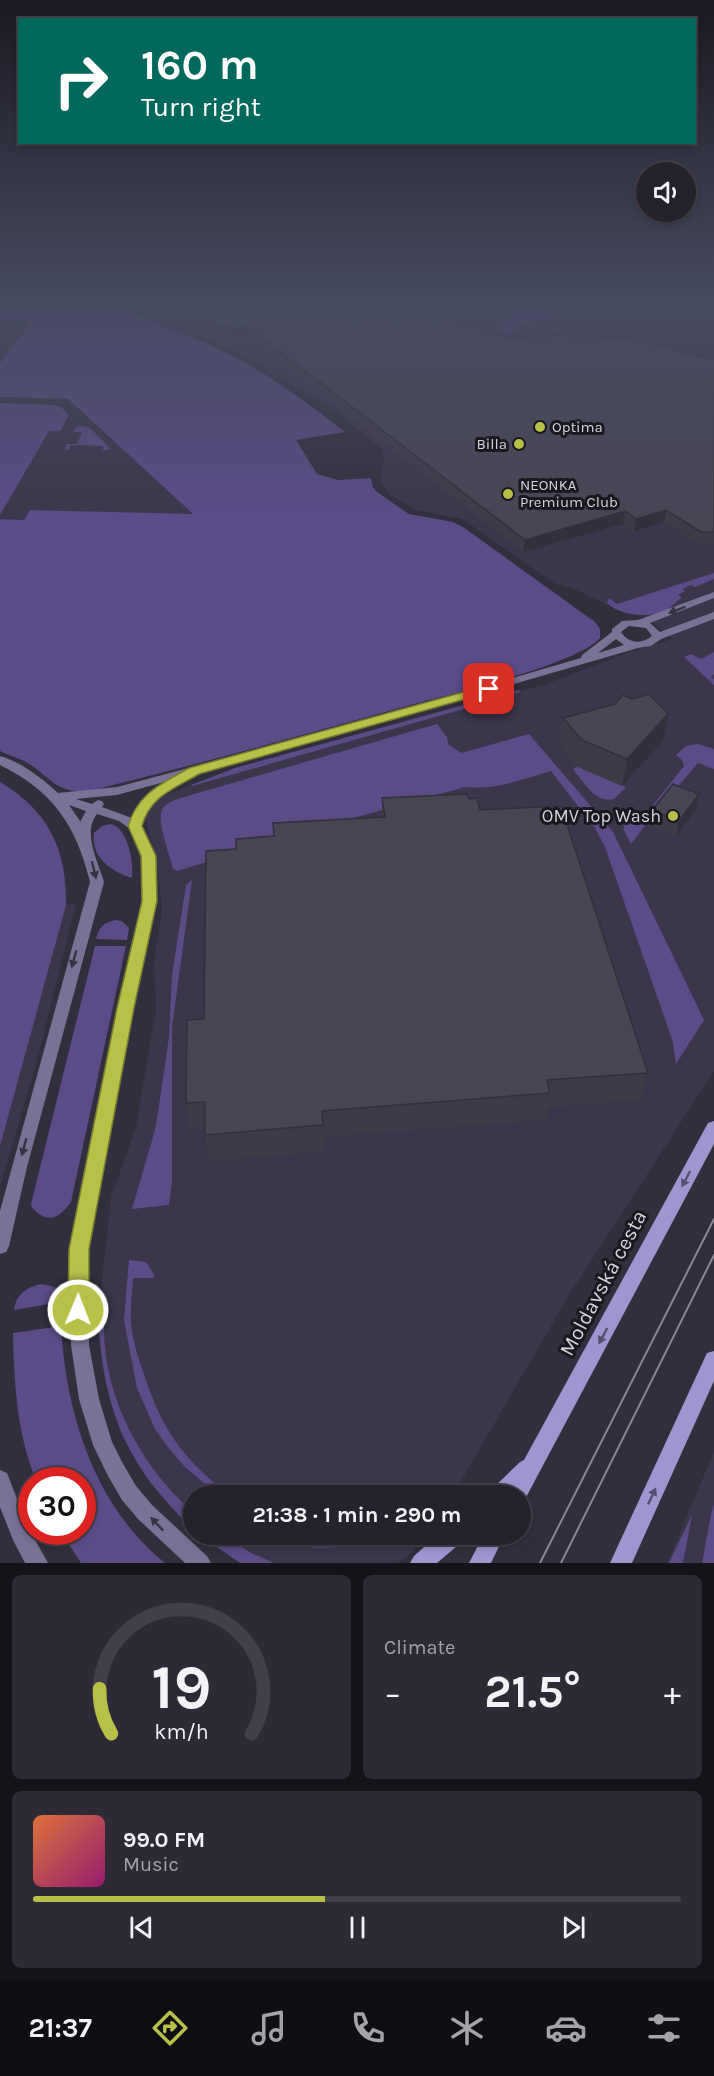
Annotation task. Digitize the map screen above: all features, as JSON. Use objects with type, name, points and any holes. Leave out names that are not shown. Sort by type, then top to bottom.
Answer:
[{"type":"street","points":[[583,659],[616,634],[621,625],[639,623],[714,595]]},
{"type":"street","points":[[54,796],[117,791],[194,771],[444,702],[583,659],[651,643],[657,637],[714,615]]},
{"type":"street","points":[[639,623],[651,627],[657,637]]},
{"type":"street","points":[[616,634],[624,641],[637,645]]},
{"type":"street","points":[[0,760],[27,774],[54,796],[84,838],[93,864],[96,882],[0,1246]]},
{"type":"street","points":[[135,826],[145,802],[194,771]]},
{"type":"street","points":[[84,838],[84,828],[92,808],[117,791]]},
{"type":"street","points":[[54,796],[123,818],[135,826],[148,856],[149,901],[125,1008],[79,1249],[80,1345],[88,1399],[103,1445],[114,1469],[129,1493],[145,1512],[200,1563]]},
{"type":"street","name":"Moldavská cesta","points":[[522,1485],[714,1128]]},
{"type":"street","points":[[625,1558],[714,1360]]},
{"type":"street","name":"Moldavská cesta","points":[[510,1485],[535,1462]]},
{"type":"street","points":[[0,1480],[20,1533],[37,1563]]},
{"type":"street","points":[[421,1563],[443,1545]]},
{"type":"street","points":[[480,1563],[489,1545]]},
{"type":"shaded area","points":[[0,379],[272,379],[345,432],[296,440],[317,474],[338,480],[371,478],[377,492],[409,514],[453,522],[463,527],[595,622],[600,629],[600,638],[588,648],[568,657],[486,685],[85,792],[61,787],[27,763],[0,751],[0,519],[24,520],[30,510],[193,514],[68,399],[0,397]]},
{"type":"shaded area","points":[[282,379],[714,379],[714,1071],[569,1295],[459,1485],[183,1485],[183,1518],[150,1483],[121,1434],[105,1380],[98,1319],[111,1197],[136,1127],[156,1009],[154,962],[162,910],[158,868],[145,815],[158,798],[235,768],[486,698],[541,686],[627,653],[672,639],[644,615],[621,611],[574,589],[554,583],[462,519],[416,510],[389,494],[381,481],[384,460],[382,448],[331,408]]},
{"type":"shaded area","points":[[0,397],[67,399],[194,515],[30,510],[24,520],[0,519]]},
{"type":"shaded area","points":[[0,403],[53,405],[61,407],[69,415],[60,431],[49,431],[0,515]]},
{"type":"shaded area","points":[[76,427],[90,428],[111,449],[103,451],[104,446],[71,445],[68,450],[65,449],[66,444],[77,444],[82,432],[73,432]]},
{"type":"shaded area","points":[[714,573],[714,579],[695,587],[691,585],[682,589],[685,591],[678,595],[682,598],[660,613],[636,615],[620,611],[607,603],[609,598],[617,604]]},
{"type":"shaded area","points":[[714,652],[714,674],[711,678],[714,679],[714,685],[684,657],[691,654],[701,659]]},
{"type":"shaded area","points":[[519,690],[520,692],[488,702],[191,785],[235,768]]},
{"type":"shaded area","points":[[437,724],[447,737],[448,744],[461,753],[529,734],[613,832],[704,1020],[676,1064],[673,1042],[605,847],[595,828],[551,771],[498,786],[465,787],[177,871],[173,869],[161,820],[163,808],[169,803]]},
{"type":"shaded area","points":[[698,744],[714,749],[714,769],[698,763],[666,798],[631,844],[624,830],[623,818],[627,813],[642,819],[684,766],[682,760],[676,755],[686,746]]},
{"type":"shaded area","points":[[578,767],[626,787],[614,799],[607,800],[596,796],[575,772],[573,768]]},
{"type":"shaded area","points":[[0,782],[31,806],[43,819],[52,834],[63,867],[66,905],[0,1146]]},
{"type":"shaded area","points":[[110,824],[121,831],[125,838],[131,855],[132,878],[110,867],[96,850],[94,833],[102,826]]},
{"type":"shaded area","points":[[192,880],[172,1027],[172,1181],[169,1205],[132,1209],[155,1130],[169,1037],[172,975],[186,885]]},
{"type":"shaded area","points":[[0,900],[76,904],[35,1068],[0,1187]]},
{"type":"shaded area","points":[[116,920],[122,921],[129,928],[127,940],[96,939],[103,926]]},
{"type":"shaded area","points":[[95,946],[126,946],[71,1202],[57,1216],[47,1218],[31,1206],[32,1200]]},
{"type":"shaded area","points":[[129,1260],[146,1262],[155,1276],[133,1278],[131,1301],[133,1337],[138,1356],[158,1411],[176,1442],[199,1469],[217,1485],[206,1485],[185,1467],[155,1429],[137,1388],[124,1320]]},
{"type":"shaded area","points":[[42,1284],[55,1287],[61,1302],[14,1310],[23,1292]]},
{"type":"shaded area","points":[[98,1319],[104,1322],[105,1349],[117,1402],[141,1451],[156,1473],[183,1503],[183,1519],[151,1482],[135,1459],[113,1409],[101,1352]]},
{"type":"shaded area","points":[[61,1326],[69,1392],[77,1424],[93,1467],[31,1467],[21,1426],[14,1371],[13,1333]]},
{"type":"shaded area","points":[[714,1452],[714,1563],[667,1563]]},
{"type":"shaded area","points":[[96,1473],[119,1514],[140,1540],[165,1563],[81,1563],[69,1545],[96,1545]]},
{"type":"shaded area","points":[[714,1504],[714,1563],[702,1563],[712,1510]]},
{"type":"shaded area","points":[[692,1515],[683,1563],[669,1563]]},
{"type":"shaded area","points":[[214,1545],[418,1545],[409,1555],[397,1563],[240,1563]]},
{"type":"shaded area","points":[[214,1545],[239,1545],[274,1563],[240,1563]]},
{"type":"shaded area","points":[[297,1545],[346,1545],[327,1548]]},
{"type":"building","name":"Optima","points":[[316,379],[714,379],[714,532],[701,532],[666,510],[636,519],[625,511],[525,540]]},
{"type":"building","points":[[649,694],[668,714],[627,759],[582,740],[563,718],[615,704],[623,695],[632,699]]},
{"type":"building","points":[[673,784],[699,794],[679,821],[652,810]]},
{"type":"building","points":[[467,794],[469,799],[477,798],[480,810],[561,806],[648,1073],[547,1080],[550,1093],[322,1111],[323,1125],[205,1135],[205,1102],[186,1103],[187,1020],[204,1019],[206,851],[236,849],[236,839],[274,836],[273,823],[385,817],[382,798]]},
{"type":"tram line","points":[[540,1563],[714,1219]]},
{"type":"tram line","points":[[561,1563],[714,1255]]},
{"type":"place","name":"Optima","points":[[540,427]]},
{"type":"place","name":"Billa","points":[[519,444]]},
{"type":"place","name":"NEONKA Premium Club","points":[[508,494]]},
{"type":"place","name":"OMV Top Wash","points":[[673,816]]},
{"type":"route","points":[[78,1310],[79,1249],[151,886],[148,856],[135,826],[145,802],[194,771],[489,689]]}]
